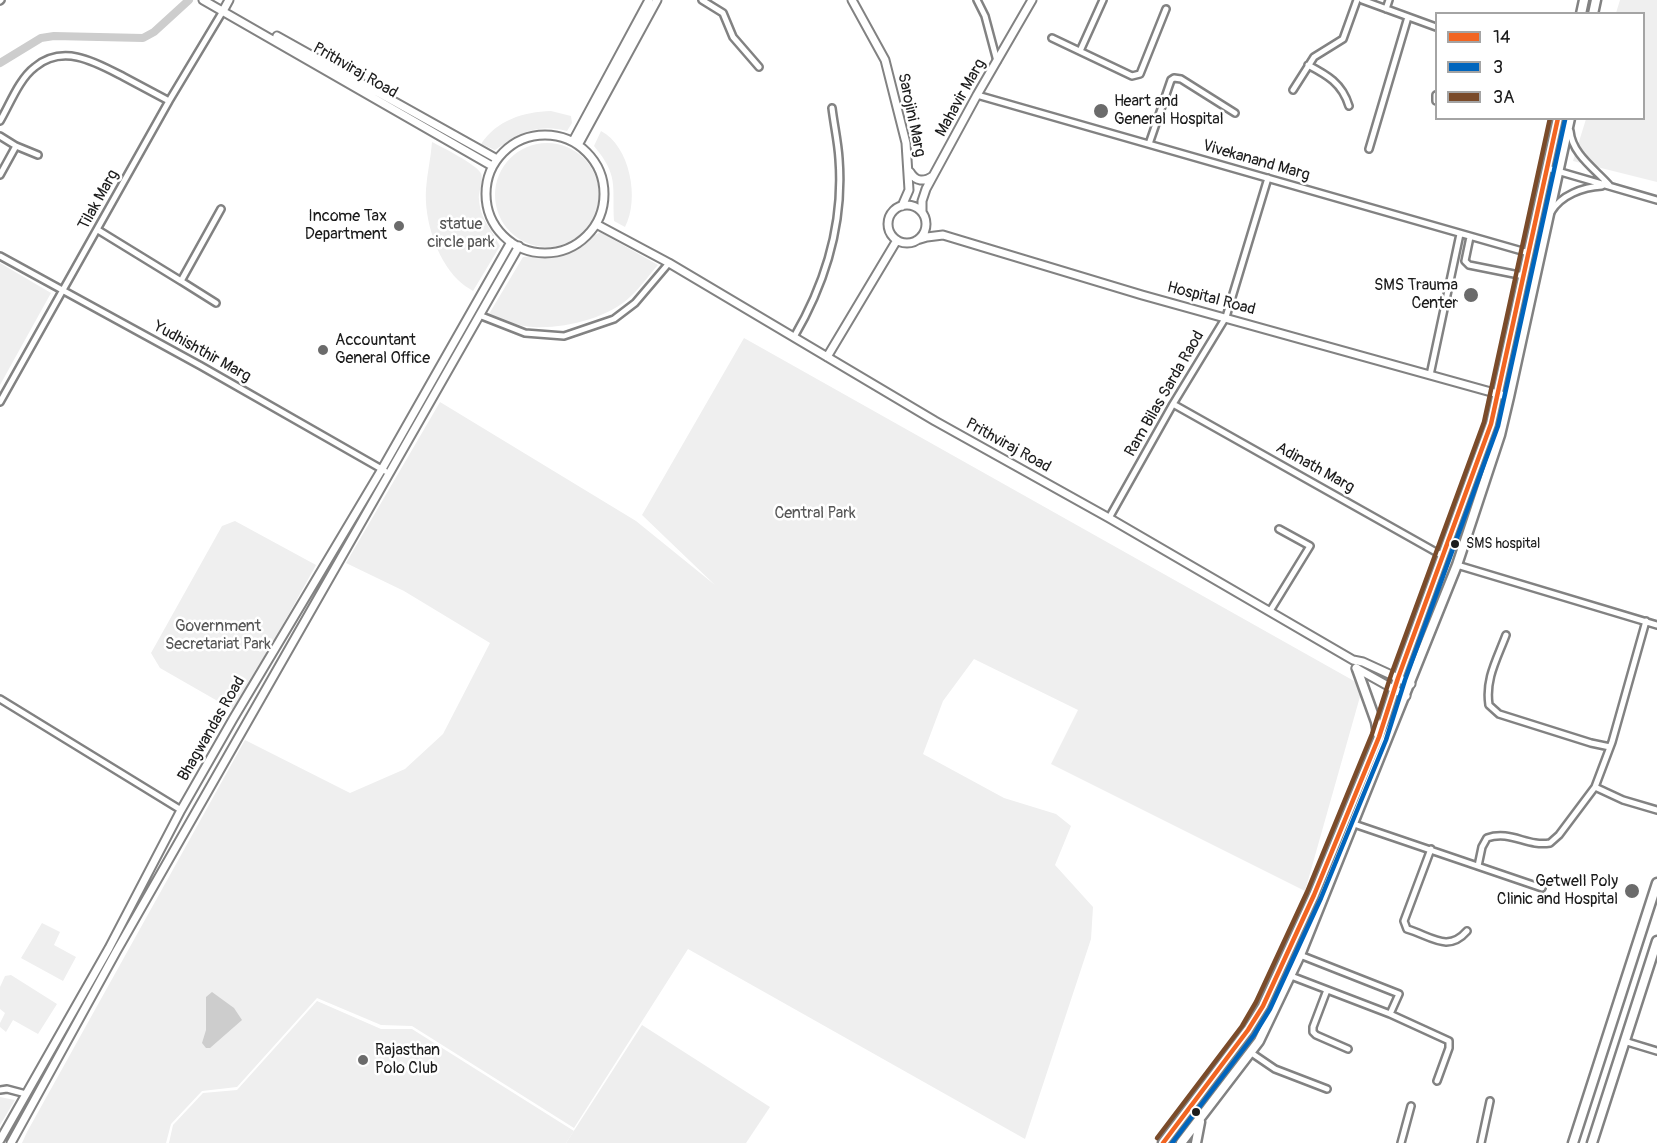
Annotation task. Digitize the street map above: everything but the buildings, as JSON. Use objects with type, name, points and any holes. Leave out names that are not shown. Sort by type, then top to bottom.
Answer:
[{"type":"main road","points":[[1167,1141],[1263,1006],[1314,895],[1379,737],[1398,678],[1491,424],[1558,120]]},
{"type":"main road","points":[[1181,1143],[1250,1052],[1271,1018],[1300,955],[1354,824],[1457,565],[1500,435],[1569,121]]},
{"type":"main road","points":[[1357,669],[1379,737]]},
{"type":"main road","points":[[1573,1143],[1657,883]]},
{"type":"main road","points":[[1592,1143],[1657,941]]},
{"type":"main road","points":[[1627,977],[1644,981]]},
{"type":"main road","points":[[1196,1143],[1197,1130],[1203,1113]]},
{"type":"street","name":"Prithviraj Road","points":[[203,0],[224,9],[497,159]]},
{"type":"street","name":"Prithviraj Road","points":[[212,0],[492,166]]},
{"type":"street","points":[[224,9],[229,0]]},
{"type":"street","points":[[576,143],[649,0]]},
{"type":"street","points":[[576,143],[657,0]]},
{"type":"street","points":[[702,0],[723,13],[733,37],[759,67]]},
{"type":"street","name":"Sarojini Marg","points":[[852,0],[885,60],[906,143],[909,190],[902,206]]},
{"type":"street","points":[[977,0],[985,16],[997,61]]},
{"type":"street","name":"Mahavir Marg","points":[[922,212],[922,201],[933,176],[1032,0]]},
{"type":"street","points":[[1080,51],[1102,0]]},
{"type":"street","points":[[1293,90],[1308,65],[1322,51],[1343,39],[1357,0]]},
{"type":"street","points":[[1362,0],[1435,26]]},
{"type":"street","points":[[1386,9],[1389,0]]},
{"type":"street","name":"Tilak Marg","points":[[0,402],[169,101],[224,9]]},
{"type":"street","points":[[1052,38],[1132,76],[1137,76],[1140,74],[1166,9]]},
{"type":"street","points":[[1369,149],[1408,17]]},
{"type":"street","points":[[0,121],[23,81],[34,67],[51,57],[70,55],[88,58],[169,101]]},
{"type":"street","points":[[1308,65],[1333,79],[1346,97],[1349,106]]},
{"type":"street","points":[[1149,144],[1170,80],[1174,78],[1181,79],[1235,113]]},
{"type":"street","name":"Vivekanand Marg","points":[[977,95],[1529,253]]},
{"type":"street","points":[[794,337],[811,307],[822,280],[835,235],[839,198],[839,160],[832,108]]},
{"type":"street","points":[[1569,121],[1570,138],[1580,156],[1610,186]]},
{"type":"street","points":[[550,135],[576,143],[596,163],[602,181],[604,200],[596,224],[583,238],[566,249],[537,252],[511,242],[498,229],[489,213],[486,189],[492,166],[497,159],[514,143],[526,138],[550,135]]},
{"type":"street","points":[[0,136],[16,146],[38,154]]},
{"type":"street","points":[[0,176],[16,146]]},
{"type":"street","points":[[1547,168],[1657,200]]},
{"type":"street","points":[[908,170],[913,177],[919,180],[926,180],[933,176]]},
{"type":"street","name":"Ram Bilas Sarda Raod","points":[[1109,518],[1173,404],[1226,317],[1268,178]]},
{"type":"street","points":[[1549,216],[1561,201],[1580,190],[1595,186],[1610,186]]},
{"type":"street","points":[[902,206],[913,206],[922,212],[926,224],[922,236],[907,243],[892,236],[888,225],[892,213],[902,206]]},
{"type":"street","points":[[180,281],[221,209]]},
{"type":"street","name":"Prithviraj Road","points":[[596,224],[669,262],[935,421],[1109,518],[1353,660],[1363,662],[1411,684]]},
{"type":"street","points":[[926,224],[943,235]]},
{"type":"street","points":[[98,230],[216,303]]},
{"type":"street","points":[[1430,375],[1460,234]]},
{"type":"street","name":"Hospital Road","points":[[917,240],[943,235],[1142,295],[1509,397]]},
{"type":"street","points":[[1470,237],[1465,261],[1469,265],[1524,276]]},
{"type":"street","points":[[827,357],[897,240]]},
{"type":"street","name":"Bhagwandas Road","points":[[0,1140],[110,948],[181,810],[233,718],[382,469],[511,242]]},
{"type":"street","name":"Bhagwandas Road","points":[[10,1143],[519,246]]},
{"type":"street","name":"Yudhishthir Marg","points":[[0,256],[201,366],[389,473]]},
{"type":"street","points":[[479,315],[525,333],[564,336],[614,319],[635,303],[669,262]]},
{"type":"street","name":"Adinath Marg","points":[[1173,404],[1443,555]]},
{"type":"street","points":[[1270,611],[1310,546],[1279,529]]},
{"type":"street","points":[[1457,565],[1657,624]]},
{"type":"street","points":[[1478,866],[1482,847],[1487,838],[1499,834],[1533,843],[1550,843],[1559,835],[1595,787],[1610,747],[1646,621]]},
{"type":"street","points":[[1506,635],[1489,681],[1487,691],[1489,705],[1499,714],[1610,747]]},
{"type":"street","points":[[1353,660],[1357,669],[1406,696]]},
{"type":"street","points":[[0,699],[181,810]]},
{"type":"street","points":[[1595,787],[1623,800],[1657,810]]},
{"type":"street","points":[[1354,824],[1542,888]]},
{"type":"street","points":[[1431,849],[1404,921],[1407,929],[1448,944],[1460,939],[1467,931]]},
{"type":"street","points":[[1300,955],[1399,994],[1390,1014]]},
{"type":"street","points":[[1291,976],[1390,1014],[1449,1041],[1449,1048],[1437,1082]]},
{"type":"street","points":[[1327,990],[1313,1032],[1348,1049]]},
{"type":"street","points":[[1624,1041],[1657,1051]]},
{"type":"street","points":[[1250,1052],[1275,1069],[1327,1089]]},
{"type":"street","points":[[0,1090],[7,1089],[26,1094]]},
{"type":"street","points":[[1481,1143],[1490,1101]]},
{"type":"street","points":[[1401,1143],[1411,1106]]},
{"type":"shaded area","points":[[212,992],[234,1008],[242,1020],[210,1048],[206,1048],[202,1043],[206,1030],[206,997]]},
{"type":"shaded area","points":[[642,1025],[770,1107],[746,1143],[566,1143]]},
{"type":"green space","points":[[1620,0],[1657,0],[1657,182],[1573,161],[1586,120],[1645,120],[1645,12],[1616,12]]},
{"type":"green space","points":[[551,111],[571,116],[572,123],[567,131],[546,128],[529,131],[495,150],[481,144],[503,123],[530,113]]},
{"type":"green space","points":[[601,131],[619,148],[630,174],[632,202],[625,227],[614,221],[611,173],[594,146]]},
{"type":"green space","name":"statue circle park","points":[[432,142],[465,160],[481,175],[480,206],[484,219],[500,246],[473,291],[450,271],[443,261],[429,225],[426,189]]},
{"type":"green space","points":[[547,143],[567,147],[584,158],[595,175],[599,195],[595,215],[584,232],[567,243],[547,247],[527,243],[510,232],[499,215],[495,195],[499,175],[510,158],[527,147]]},
{"type":"green space","points":[[600,232],[658,265],[622,304],[598,316],[572,324],[545,327],[521,325],[489,314],[523,257],[560,254],[574,249]]},
{"type":"green space","points":[[0,263],[51,293],[0,385]]},
{"type":"green space","name":"Central Park","points":[[744,338],[1363,686],[1305,891],[1051,764],[1078,710],[974,659],[943,701],[923,754],[1004,798],[1056,814],[1071,826],[1055,865],[1093,907],[1091,939],[1025,1139],[688,949],[574,1128],[412,1026],[381,1025],[317,998],[237,1087],[202,1091],[171,1124],[166,1143],[22,1143],[245,740],[350,793],[405,769],[443,734],[490,643],[404,591],[346,563],[440,402],[636,521],[715,585],[642,515]]},
{"type":"green space","name":"Government Secretariat Park","points":[[235,521],[316,565],[235,711],[160,668],[151,653],[222,526]]},
{"type":"green space","points":[[42,923],[60,932],[54,945],[76,957],[63,981],[21,958]]},
{"type":"green space","points":[[11,975],[57,1004],[38,1034],[13,1020],[6,1032],[0,1027],[5,1013],[0,1009],[0,987],[5,976]]},
{"type":"green space","name":"Rajasthan Polo Club","points":[[317,1001],[381,1029],[412,1029],[574,1131],[566,1143],[169,1143],[173,1125],[203,1093],[237,1090]]},
{"type":"green space","points":[[0,1097],[15,1100],[0,1125]]},
{"type":"waterway","points":[[0,63],[41,38],[54,36],[143,38],[154,32],[189,0]]},
{"type":"transit line","name":"3A","points":[[1157,1138],[1242,1026],[1256,1002],[1307,892],[1372,734],[1391,675],[1484,422],[1550,120]]},
{"type":"transit line","name":"14","points":[[1163,1143],[1248,1030],[1263,1006],[1314,895],[1379,737],[1398,678],[1491,424],[1558,120]]},
{"type":"transit line","name":"3","points":[[1172,1143],[1254,1035],[1270,1009],[1321,898],[1386,740],[1405,680],[1498,426],[1565,120]]},
{"type":"place","name":"Heart and General Hospital","points":[[1101,111]]},
{"type":"place","name":"Income Tax Department","points":[[399,226]]},
{"type":"place","name":"SMS Trauma Center","points":[[1471,295]]},
{"type":"place","name":"Accountant General Office","points":[[323,350]]},
{"type":"place","name":"SMS hospital","points":[[1455,544]]},
{"type":"place","name":"Getwell Poly Clinic and Hospital","points":[[1632,891]]},
{"type":"place","name":"Rajasthan Polo Club","points":[[363,1060]]}]
